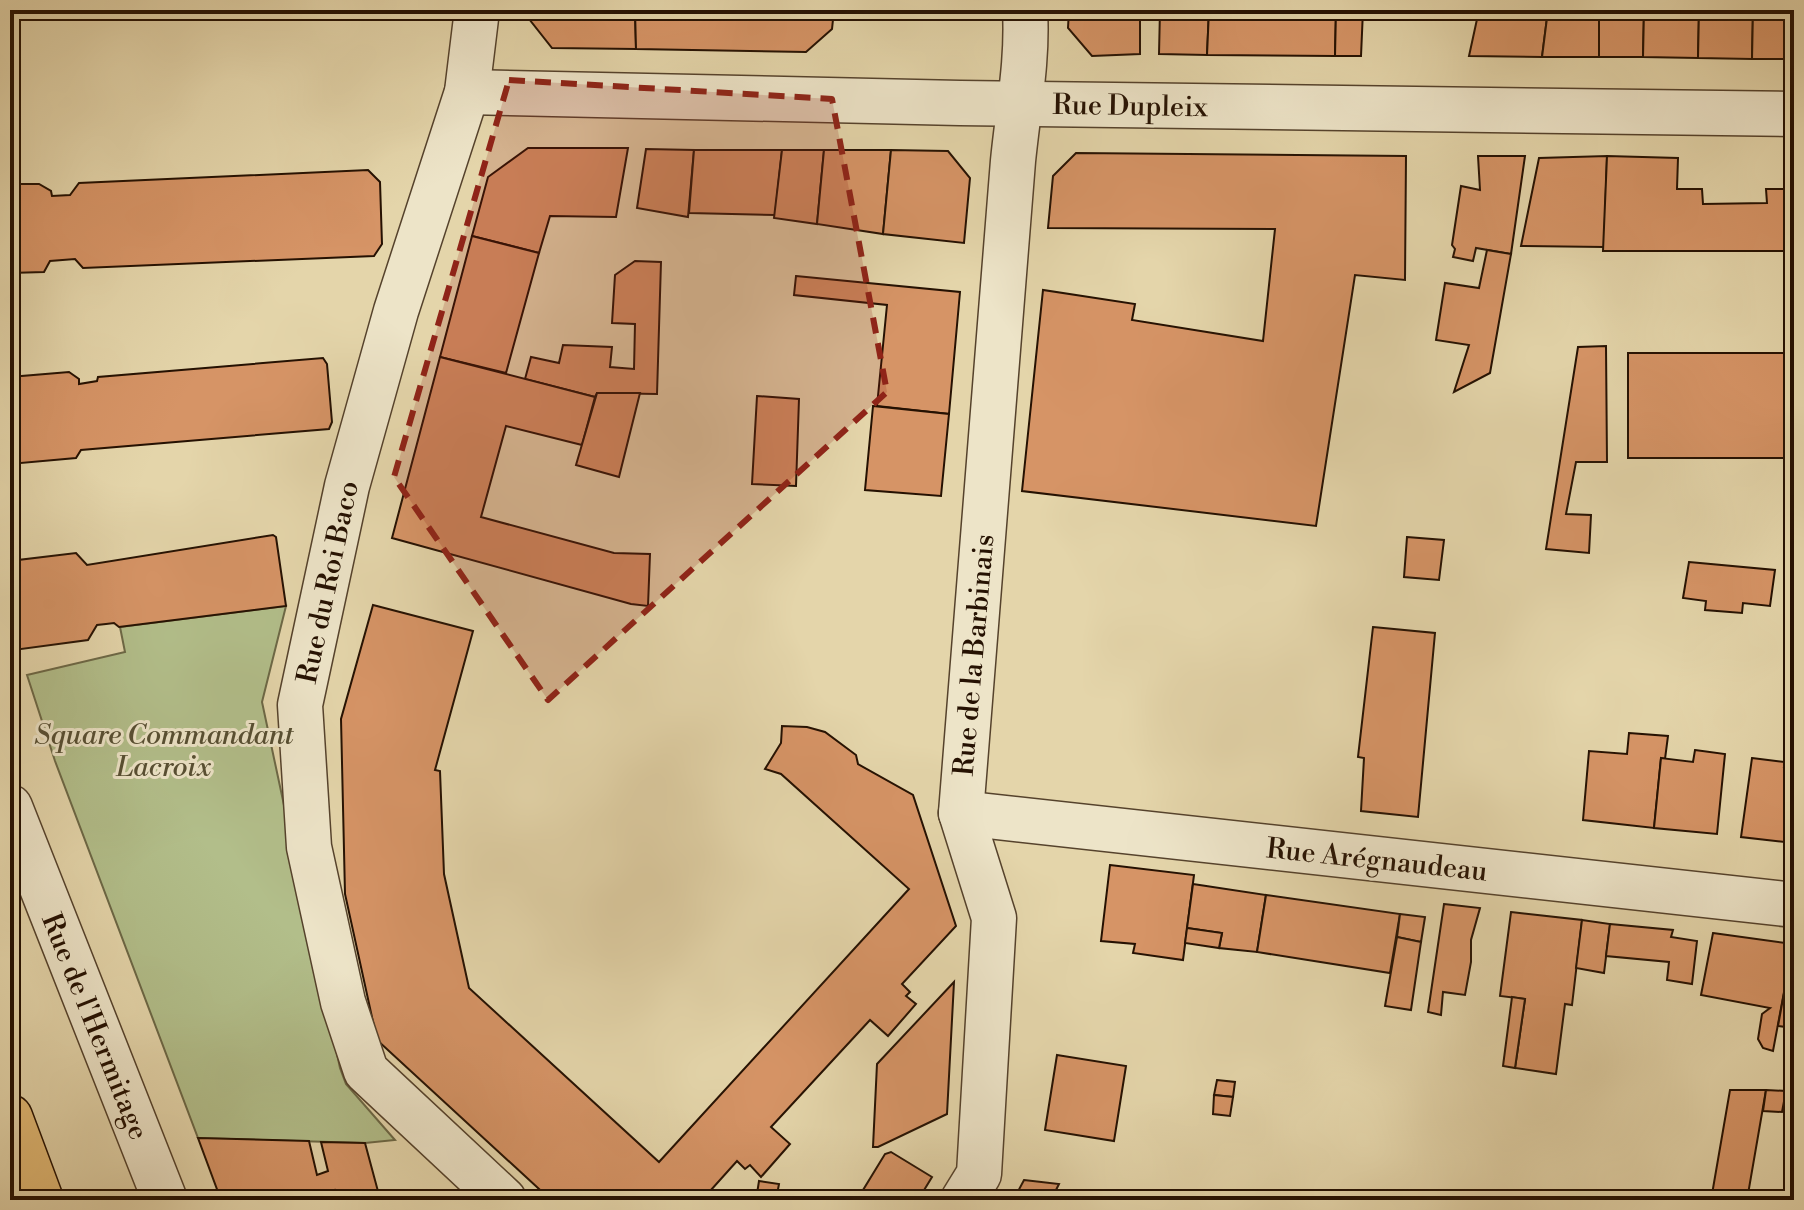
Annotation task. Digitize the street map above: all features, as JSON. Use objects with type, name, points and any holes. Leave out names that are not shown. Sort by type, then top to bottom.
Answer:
[{"type":"main road","points":[[10,1117],[41,1200]]},
{"type":"street","name":"Rue du Roi Baco","points":[[477,10],[467,92],[392,326],[347,486],[300,705],[309,847],[343,1002],[366,1071],[504,1200]]},
{"type":"street","name":"Rue de la Barbinais","points":[[963,1200],[979,1174],[994,918],[961,813],[1013,161],[1022,102],[1027,38],[1025,10]]},
{"type":"street","name":"Rue Dupleix","points":[[467,92],[1794,114]]},
{"type":"street","name":"Rue de l'Hermitage","points":[[10,807],[165,1200]]},
{"type":"street","name":"Rue Arégnaudeau","points":[[961,813],[1794,905]]},
{"type":"highlighted area","points":[[509,80],[832,99],[887,392],[548,700],[394,477]]},
{"type":"green space","name":"Square Commandant Lacroix","points":[[286,606],[262,702],[340,1068],[346,1084],[395,1140],[365,1143],[198,1138],[55,761],[27,675],[125,652],[120,627]]},
{"type":"building","points":[[333,10],[430,10],[425,14]]},
{"type":"building","points":[[522,10],[635,10],[636,49],[552,48]]},
{"type":"building","points":[[635,10],[834,10],[832,29],[806,52],[636,49]]},
{"type":"building","points":[[1069,10],[1140,10],[1140,54],[1092,56],[1068,28]]},
{"type":"building","points":[[1160,10],[1209,10],[1207,55],[1159,54]]},
{"type":"building","points":[[1209,10],[1336,10],[1335,56],[1207,55]]},
{"type":"building","points":[[1336,10],[1363,10],[1361,56],[1335,56]]},
{"type":"building","points":[[1479,10],[1548,10],[1542,57],[1469,56]]},
{"type":"building","points":[[1548,10],[1599,10],[1599,57],[1542,57]]},
{"type":"building","points":[[1599,10],[1644,10],[1643,57],[1599,57]]},
{"type":"building","points":[[1644,10],[1699,10],[1698,58],[1643,57]]},
{"type":"building","points":[[1699,10],[1753,10],[1752,59],[1698,58]]},
{"type":"building","points":[[1753,10],[1794,10],[1794,59],[1752,59]]},
{"type":"building","points":[[528,148],[628,148],[616,217],[550,216],[539,253],[472,236],[488,177]]},
{"type":"building","points":[[646,149],[694,150],[688,217],[637,208]]},
{"type":"building","points":[[694,150],[782,150],[775,215],[689,213]]},
{"type":"building","points":[[782,150],[824,150],[817,224],[774,218]]},
{"type":"building","points":[[824,150],[891,150],[883,234],[817,224]]},
{"type":"building","points":[[891,150],[948,151],[970,178],[964,243],[883,234]]},
{"type":"building","points":[[1076,153],[1406,156],[1405,280],[1355,275],[1316,526],[1022,491],[1043,290],[1135,304],[1132,320],[1263,341],[1275,229],[1048,228],[1053,176]]},
{"type":"building","points":[[1478,156],[1525,156],[1511,254],[1476,248],[1473,261],[1453,257],[1455,249],[1452,245],[1461,186],[1480,190]]},
{"type":"building","points":[[1607,156],[1604,247],[1521,246],[1539,158]]},
{"type":"building","points":[[1607,156],[1678,158],[1677,189],[1702,189],[1703,204],[1767,203],[1766,189],[1793,189],[1794,159],[1794,251],[1603,251]]},
{"type":"building","points":[[368,170],[380,182],[382,244],[374,256],[83,268],[75,259],[50,261],[44,272],[10,273],[10,184],[39,184],[51,191],[52,196],[70,195],[79,183]]},
{"type":"building","points":[[472,236],[539,253],[506,373],[440,357]]},
{"type":"building","points":[[1487,250],[1511,254],[1490,373],[1454,392],[1469,345],[1436,340],[1445,283],[1479,288]]},
{"type":"building","points":[[635,261],[661,262],[657,394],[597,393],[595,397],[525,379],[531,357],[559,363],[563,345],[612,347],[610,367],[634,369],[635,324],[612,323],[615,275]]},
{"type":"building","points":[[796,276],[960,292],[949,414],[877,406],[887,305],[794,295]]},
{"type":"building","points":[[1606,346],[1607,462],[1576,462],[1566,514],[1591,515],[1589,553],[1546,549],[1578,347]]},
{"type":"building","points":[[1628,353],[1794,353],[1794,458],[1628,458]]},
{"type":"building","points":[[440,357],[595,397],[582,445],[506,426],[481,517],[614,553],[650,554],[648,606],[631,604],[392,538]]},
{"type":"building","points":[[323,358],[327,364],[332,422],[329,429],[81,450],[76,458],[10,464],[10,377],[69,372],[79,379],[79,384],[97,381],[98,377]]},
{"type":"building","points":[[597,393],[640,393],[619,477],[576,465]]},
{"type":"building","points":[[757,396],[799,399],[796,486],[752,484]]},
{"type":"building","points":[[873,406],[949,414],[941,496],[865,490]]},
{"type":"building","points":[[273,535],[276,537],[286,606],[119,627],[114,623],[97,625],[88,640],[14,650],[10,628],[10,561],[76,553],[87,565]]},
{"type":"building","points":[[1407,537],[1444,540],[1439,580],[1404,577]]},
{"type":"building","points":[[1689,562],[1775,570],[1770,606],[1743,603],[1742,613],[1705,610],[1706,601],[1683,598]]},
{"type":"building","points":[[373,605],[473,631],[435,770],[440,771],[444,874],[469,988],[659,1162],[909,889],[781,774],[765,769],[781,743],[782,726],[807,727],[825,732],[856,755],[858,764],[913,795],[956,926],[902,984],[910,992],[906,996],[916,1004],[888,1036],[870,1020],[771,1127],[790,1144],[761,1177],[750,1165],[745,1169],[737,1161],[702,1200],[551,1200],[377,1040],[345,894],[341,719]]},
{"type":"building","points":[[1373,627],[1435,633],[1418,817],[1361,811],[1364,758],[1358,757]]},
{"type":"building","points":[[1629,733],[1668,736],[1665,759],[1661,758],[1654,828],[1583,820],[1589,751],[1627,754]]},
{"type":"building","points":[[1695,750],[1725,754],[1717,834],[1654,828],[1661,758],[1693,762]]},
{"type":"building","points":[[1752,758],[1785,762],[1784,767],[1794,768],[1794,843],[1741,837]]},
{"type":"building","points":[[1110,865],[1194,875],[1183,960],[1133,953],[1135,944],[1101,941]]},
{"type":"building","points":[[1193,884],[1266,895],[1257,952],[1219,948],[1222,933],[1187,928]]},
{"type":"building","points":[[1266,895],[1400,914],[1390,973],[1257,952]]},
{"type":"building","points":[[1444,904],[1480,908],[1471,940],[1465,995],[1443,992],[1441,1015],[1428,1012]]},
{"type":"building","points":[[1511,912],[1582,920],[1572,1005],[1565,1004],[1556,1074],[1515,1068],[1525,999],[1500,996]]},
{"type":"building","points":[[1400,914],[1425,917],[1421,942],[1397,937]]},
{"type":"building","points":[[1582,920],[1610,924],[1604,973],[1576,968]]},
{"type":"building","points":[[1610,924],[1673,930],[1671,937],[1697,941],[1692,984],[1667,980],[1669,962],[1606,956]]},
{"type":"building","points":[[1187,928],[1222,933],[1219,948],[1185,943]]},
{"type":"building","points":[[1713,933],[1793,944],[1773,1051],[1763,1048],[1758,1039],[1762,1014],[1770,1008],[1701,995]]},
{"type":"building","points":[[1397,937],[1421,942],[1411,1010],[1385,1006]]},
{"type":"building","points":[[1794,945],[1794,1028],[1778,1026]]},
{"type":"building","points":[[954,982],[947,1114],[873,1147],[877,1064]]},
{"type":"building","points":[[1512,997],[1525,999],[1515,1068],[1503,1066]]},
{"type":"building","points":[[1057,1055],[1126,1066],[1114,1141],[1045,1130]]},
{"type":"building","points":[[1217,1080],[1235,1082],[1233,1097],[1214,1095]]},
{"type":"building","points":[[1730,1090],[1766,1090],[1747,1200],[1711,1200]]},
{"type":"building","points":[[1766,1090],[1786,1091],[1782,1112],[1763,1111]]},
{"type":"building","points":[[1214,1095],[1233,1097],[1230,1116],[1213,1114]]},
{"type":"building","points":[[198,1138],[309,1141],[317,1175],[328,1171],[321,1142],[365,1143],[379,1195],[336,1190],[339,1200],[221,1200]]},
{"type":"building","points":[[891,1152],[932,1177],[918,1200],[869,1200],[860,1195],[885,1154]]},
{"type":"building","points":[[1024,1180],[1059,1184],[1051,1200],[1014,1199]]},
{"type":"building","points":[[759,1181],[779,1184],[776,1200],[756,1200]]}]
